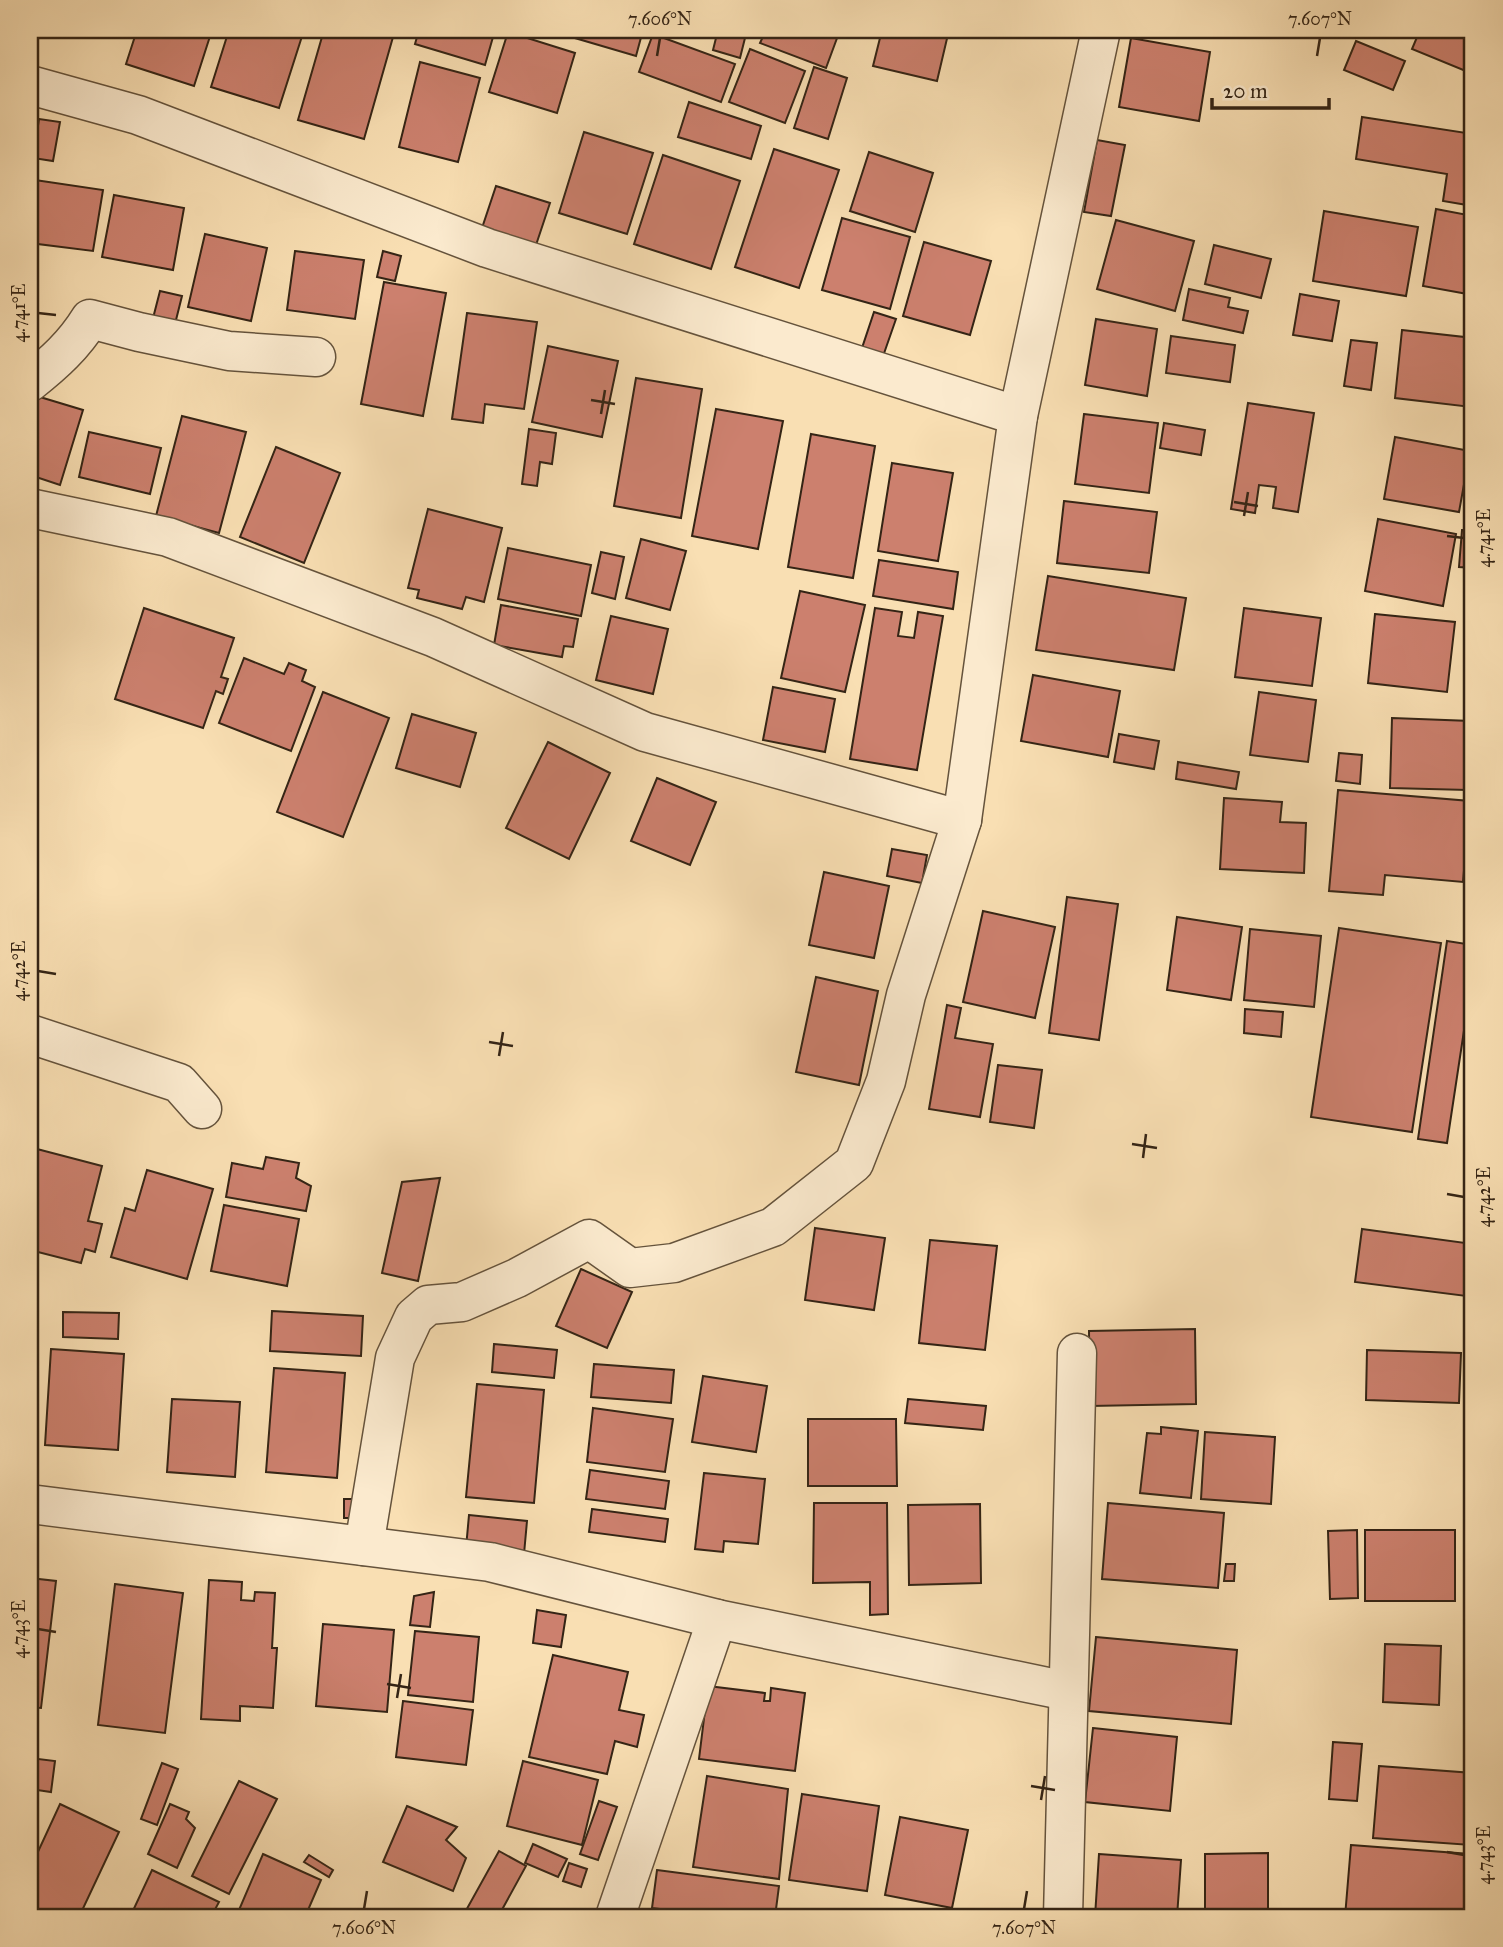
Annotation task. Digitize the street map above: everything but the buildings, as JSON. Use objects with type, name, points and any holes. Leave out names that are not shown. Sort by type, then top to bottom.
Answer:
[{"type":"street","points":[[364,1546],[395,1358],[414,1317],[428,1305],[462,1303],[517,1278],[589,1239],[631,1268],[674,1263],[774,1227],[854,1163],[886,1081],[906,995],[962,820],[1018,416],[1101,30]]},
{"type":"street","points":[[30,85],[138,115],[487,248],[1018,416]]},
{"type":"street","points":[[30,382],[55,363],[77,340],[90,319],[229,351],[316,356]]},
{"type":"street","points":[[30,508],[168,537],[433,637],[645,732],[962,820]]},
{"type":"street","points":[[30,1034],[179,1083],[202,1109]]},
{"type":"street","points":[[1063,1917],[1077,1353]]},
{"type":"street","points":[[30,1504],[490,1562],[717,1619],[1068,1691]]},
{"type":"street","points":[[615,1917],[717,1619]]}]
